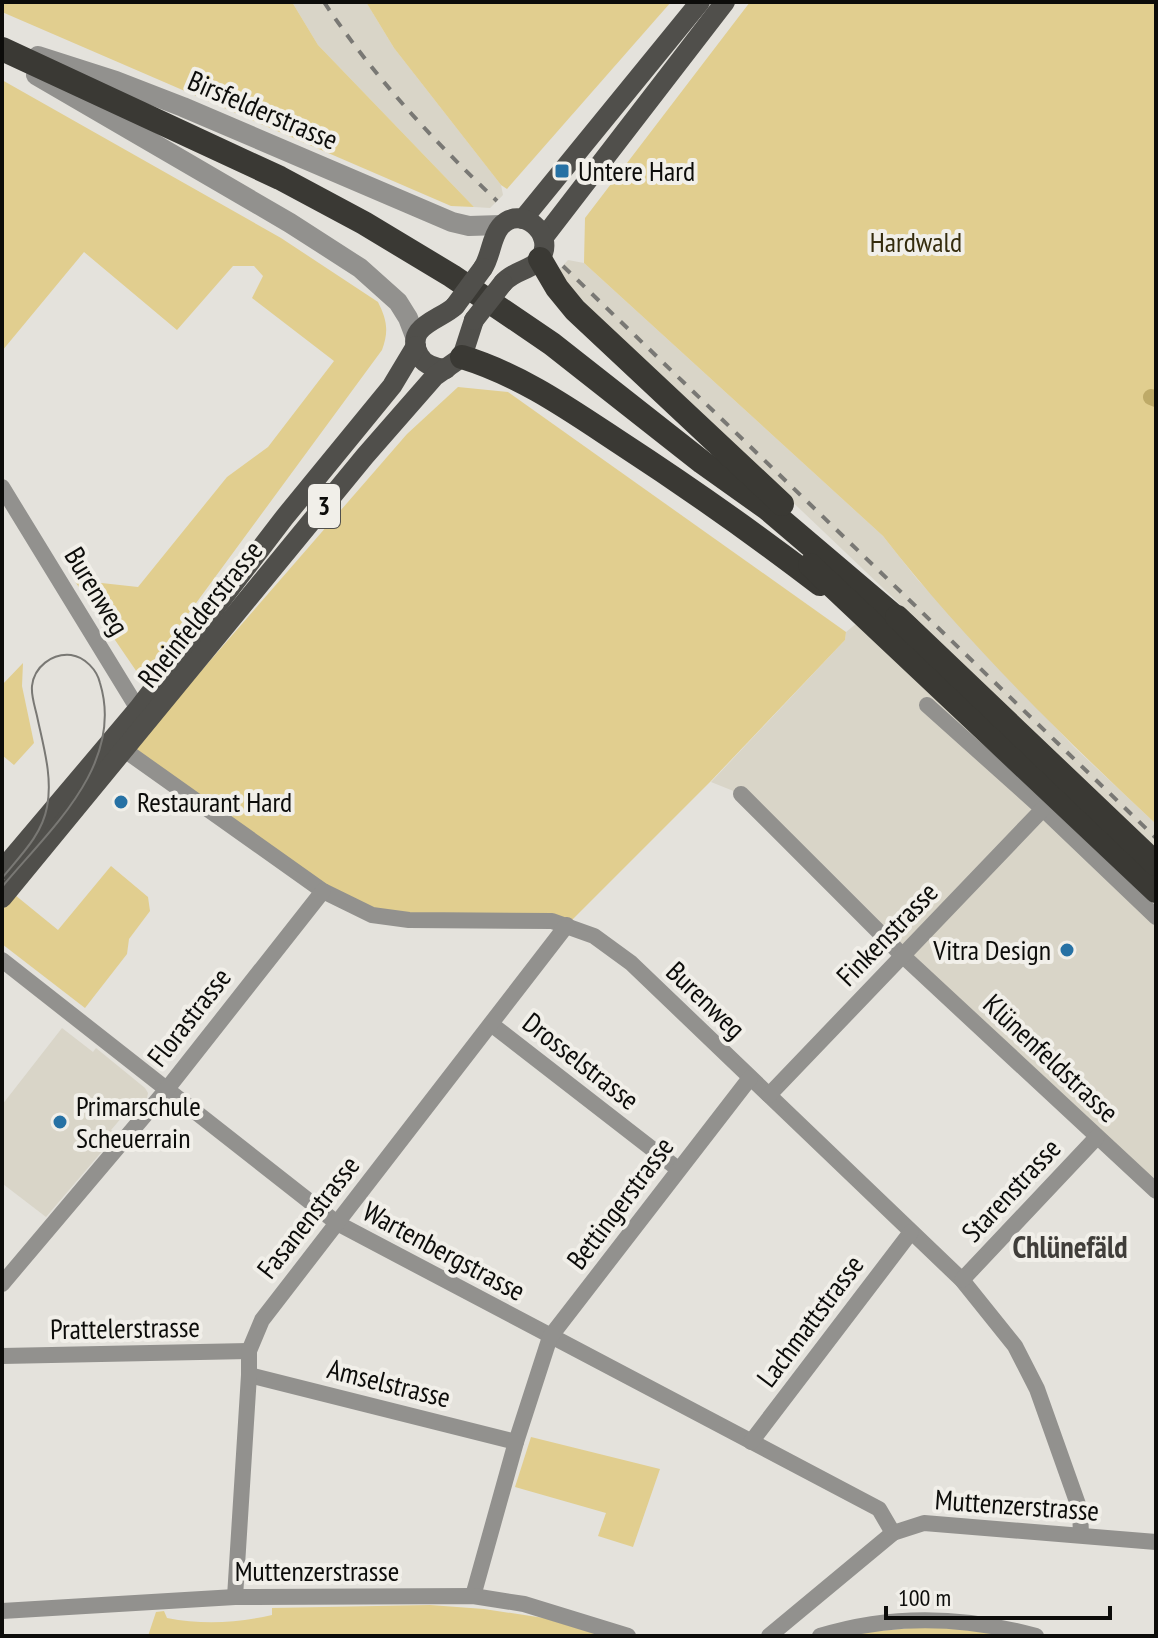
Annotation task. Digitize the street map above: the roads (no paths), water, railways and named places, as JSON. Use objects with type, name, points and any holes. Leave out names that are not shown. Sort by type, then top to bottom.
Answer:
[{"type":"highway","points":[[2,49],[249,162],[386,235],[552,344],[702,462],[1156,864]]},
{"type":"highway","points":[[542,248],[557,288],[575,310],[772,494],[902,636],[1156,891]]},
{"type":"highway","points":[[454,363],[508,373],[543,392],[704,498],[822,585],[902,636]]},
{"type":"main road","points":[[523,219],[700,2]]},
{"type":"main road","name":"Rheinfelderstrasse","points":[[2,898],[144,714],[435,376],[454,363],[474,320],[510,275],[532,266],[542,248],[725,2]]},
{"type":"main road","points":[[501,225],[511,219],[523,219],[539,228],[542,248]]},
{"type":"main road","name":"Rheinfelderstrasse","points":[[144,714],[284,518],[392,386],[423,325],[455,306],[483,268],[501,225]]},
{"type":"main road","points":[[416,342],[424,361],[434,367],[454,363]]},
{"type":"main road","name":"Rheinfelderstrasse","points":[[2,870],[118,745]]},
{"type":"street","name":"Birsfelderstrasse","points":[[2,49],[116,81],[452,222],[469,226],[501,225]]},
{"type":"street","points":[[2,49],[113,121],[290,223],[360,268],[398,302],[408,318],[416,342]]},
{"type":"street","name":"Burenweg","points":[[4,497],[144,714]]},
{"type":"street","points":[[927,705],[1043,809],[1156,917]]},
{"type":"street","name":"Burenweg","points":[[118,745],[323,891],[372,915],[409,920],[535,919],[567,925],[594,936],[631,963],[962,1280],[1015,1346],[1037,1389],[1080,1510],[1081,1535]]},
{"type":"street","name":"Klünenfeldstrasse","points":[[741,794],[902,955],[1156,1191]]},
{"type":"street","name":"Finkenstrasse","points":[[769,1095],[1043,809]]},
{"type":"street","name":"Florastrasse","points":[[2,1284],[167,1089],[323,891]]},
{"type":"street","name":"Fasanenstrasse","points":[[235,1597],[249,1351],[262,1320],[567,925]]},
{"type":"street","name":"Wartenbergstrasse","points":[[2,960],[337,1223],[879,1509],[893,1533]]},
{"type":"street","name":"Drosselstrasse","points":[[491,1024],[678,1169]]},
{"type":"street","name":"Bettingerstrasse","points":[[473,1596],[516,1442],[550,1337],[750,1078]]},
{"type":"street","name":"Starenstrasse","points":[[962,1280],[1097,1137]]},
{"type":"street","name":"Lachmattstrasse","points":[[751,1442],[911,1232]]},
{"type":"street","name":"Prattelerstrasse","points":[[2,1356],[249,1351]]},
{"type":"street","name":"Amselstrasse","points":[[249,1375],[516,1442]]},
{"type":"street","name":"Muttenzerstrasse","points":[[769,1636],[893,1533],[924,1523],[1156,1542]]},
{"type":"street","name":"Muttenzerstrasse","points":[[2,1611],[235,1597],[473,1596],[524,1604],[628,1636]]},
{"type":"street","points":[[820,1636],[889,1620],[945,1620],[1001,1627],[1036,1636]]},
{"type":"waterway","points":[[1151,397],[1156,399]]},
{"type":"tram line","points":[[2,878],[35,836],[49,796],[48,773],[33,698],[33,679],[40,667],[51,659],[64,655],[76,656],[90,665],[100,683],[105,713],[102,741],[92,769],[78,794],[2,887]]},
{"type":"railway","points":[[324,2],[363,56],[405,106],[497,201]]},
{"type":"railway","points":[[563,266],[1156,838]]},
{"type":"place","name":"Untere Hard","points":[[562,171]]},
{"type":"place","name":"Restaurant Hard","points":[[121,802]]},
{"type":"place","name":"Vitra Design","points":[[1067,950]]},
{"type":"place","name":"Primarschule Scheuerrain","points":[[60,1122]]},
{"type":"district","name":"Chlünefäld","points":[[1070,1248]]},
{"type":"park label","name":"Hardwald","points":[[916,242]]}]
